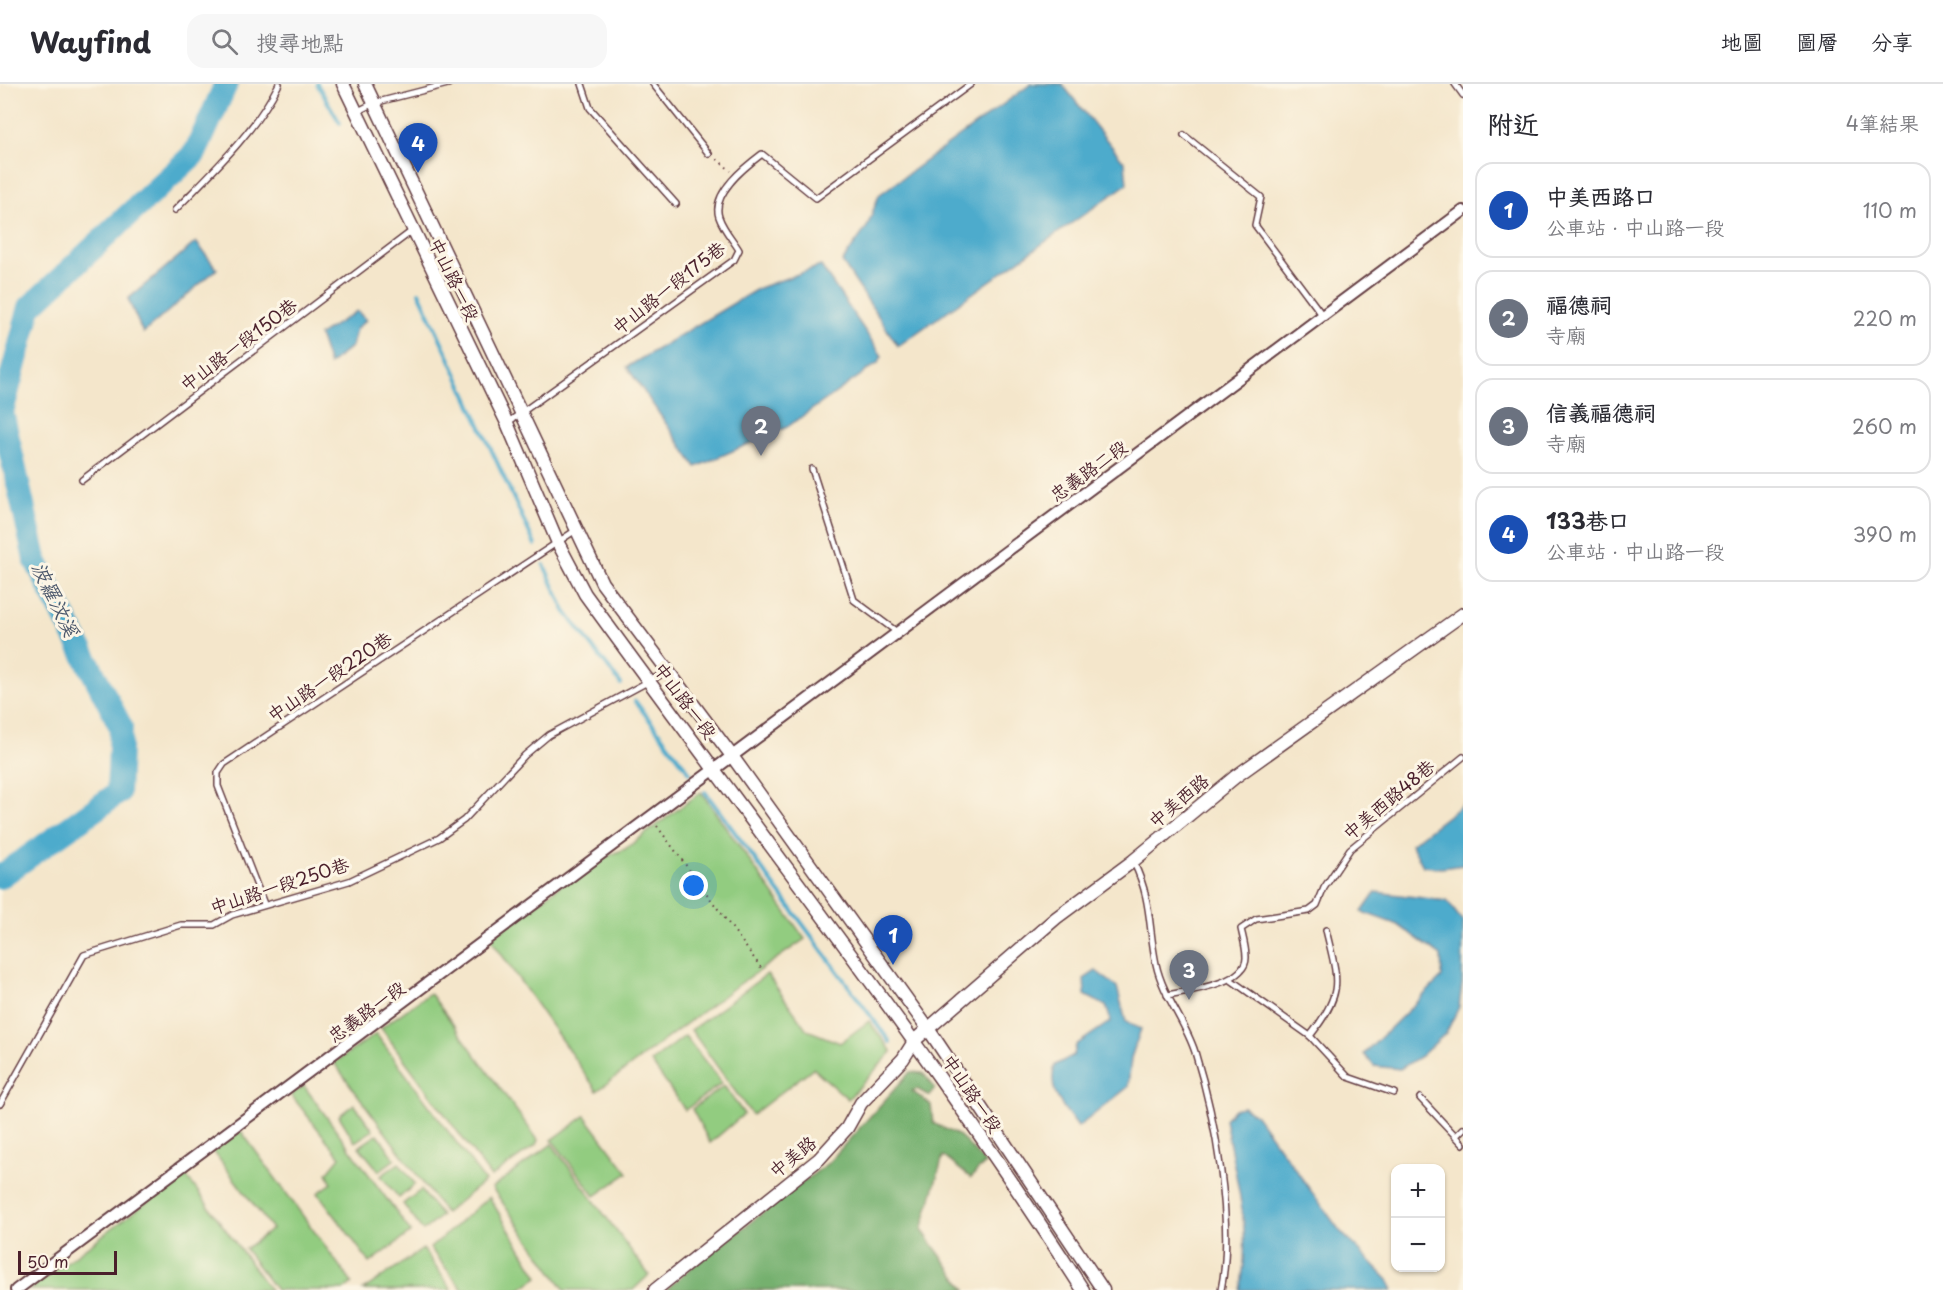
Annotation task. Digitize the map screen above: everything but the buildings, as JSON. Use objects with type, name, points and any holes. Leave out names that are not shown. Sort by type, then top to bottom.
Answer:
[{"type":"street","name":"中山路一段","points":[[343,84],[412,231],[507,423],[558,543],[585,594],[915,1040],[1034,1213],[1083,1290]]},
{"type":"street","name":"中山路一段","points":[[365,84],[602,583],[666,672],[732,756],[929,1030],[1103,1290]]},
{"type":"street","name":"忠義路二段","points":[[732,756],[1463,211]]},
{"type":"street","name":"中美西路","points":[[929,1030],[1056,918],[1133,861],[1235,777],[1463,614]]},
{"type":"street","name":"忠義路一段","points":[[16,1290],[655,816],[732,756]]},
{"type":"street","name":"中美路","points":[[655,1290],[819,1160],[847,1128],[861,1103],[903,1059],[915,1040],[929,1030]]},
{"type":"street","points":[[1034,1213],[1047,1205]]},
{"type":"lane","points":[[175,210],[210,176],[255,124],[279,84]]},
{"type":"lane","points":[[356,112],[374,103],[448,84]]},
{"type":"lane","points":[[653,84],[710,154]]},
{"type":"lane","name":"中山路一段175巷","points":[[507,423],[734,260],[739,250],[719,216],[719,203],[735,174],[762,153],[816,198],[971,84]]},
{"type":"lane","points":[[1455,84],[1463,95]]},
{"type":"lane","points":[[584,85],[591,108],[676,204]]},
{"type":"lane","points":[[1184,135],[1261,197],[1255,225],[1323,316]]},
{"type":"lane","name":"中山路一段150巷","points":[[82,480],[412,231]]},
{"type":"lane","points":[[812,469],[854,600],[897,632]]},
{"type":"lane","name":"中山路一段220巷","points":[[264,904],[218,786],[218,773],[225,764],[576,530]]},
{"type":"lane","name":"中山路一段250巷","points":[[0,1104],[84,955],[181,925],[214,925],[232,915],[264,904],[349,881],[439,838],[464,820],[511,770],[549,735],[666,672]]},
{"type":"lane","name":"中美西路48巷","points":[[1231,980],[1242,970],[1247,959],[1241,929],[1257,919],[1309,911],[1317,905],[1335,869],[1350,849],[1463,757]]},
{"type":"lane","points":[[1133,861],[1145,886],[1156,964],[1167,996],[1194,1050],[1213,1132],[1226,1239],[1221,1290]]},
{"type":"lane","points":[[1310,1036],[1325,1017],[1338,984],[1326,930]]},
{"type":"lane","points":[[1167,996],[1231,980],[1310,1036],[1348,1077],[1394,1093]]},
{"type":"lane","points":[[1420,1098],[1463,1144]]},
{"type":"lane","points":[[1456,1136],[1463,1129]]},
{"type":"path","points":[[710,154],[735,174]]},
{"type":"path","points":[[655,816],[654,822],[762,969]]},
{"type":"green space","points":[[701,792],[805,939],[731,990],[597,1091],[490,938],[591,863],[625,849]]},
{"type":"green space","points":[[767,974],[807,1030],[840,1043],[869,1021],[892,1052],[848,1099],[813,1068],[752,1115],[691,1030]]},
{"type":"green space","points":[[430,993],[538,1140],[536,1145],[491,1177],[381,1028]]},
{"type":"green space","points":[[376,1034],[485,1181],[445,1213],[334,1063]]},
{"type":"green space","points":[[685,1036],[722,1083],[685,1110],[651,1062]]},
{"type":"green space","points":[[910,1072],[923,1073],[935,1088],[929,1096],[917,1089],[912,1091],[931,1105],[933,1123],[960,1136],[985,1163],[971,1178],[943,1156],[922,1230],[966,1290],[666,1290],[683,1274],[828,1163]]},
{"type":"green space","points":[[304,1086],[411,1232],[370,1263],[318,1193],[332,1183],[327,1173],[340,1157],[291,1095]]},
{"type":"green space","points":[[724,1086],[744,1114],[710,1143],[692,1109]]},
{"type":"green space","points":[[354,1104],[373,1130],[355,1142],[339,1116]]},
{"type":"green space","points":[[585,1116],[628,1173],[595,1196],[552,1140]]},
{"type":"green space","points":[[241,1131],[352,1283],[343,1290],[276,1290],[245,1249],[272,1229],[213,1151]]},
{"type":"green space","points":[[378,1134],[395,1159],[379,1171],[359,1147]]},
{"type":"green space","points":[[552,1144],[649,1275],[633,1290],[565,1290],[492,1188]]},
{"type":"green space","points":[[399,1163],[415,1184],[399,1198],[381,1176]]},
{"type":"green space","points":[[185,1174],[270,1290],[29,1290]]},
{"type":"green space","points":[[421,1190],[441,1216],[423,1231],[403,1204]]},
{"type":"green space","points":[[489,1197],[538,1277],[519,1290],[463,1290],[430,1248]]},
{"type":"green space","points":[[423,1249],[452,1290],[363,1290]]},
{"type":"water","points":[[1031,84],[1062,84],[1125,163],[1127,184],[898,346],[842,262],[867,227],[879,195]]},
{"type":"water","points":[[196,242],[217,269],[143,333],[128,299]]},
{"type":"water","points":[[821,266],[882,356],[878,363],[787,427],[696,467],[627,367],[759,288]]},
{"type":"water","points":[[357,311],[366,320],[356,329],[352,346],[329,365],[319,335]]},
{"type":"water","points":[[1463,804],[1463,865],[1441,868],[1423,866],[1411,844]]},
{"type":"water","points":[[1376,892],[1447,901],[1463,922],[1462,984],[1459,1007],[1446,1033],[1421,1056],[1400,1069],[1374,1066],[1364,1054],[1442,977],[1441,956],[1398,925],[1362,912]]},
{"type":"water","points":[[1096,971],[1117,987],[1126,1022],[1141,1029],[1131,1058],[1128,1087],[1078,1127],[1058,1098],[1053,1075],[1055,1065],[1074,1055],[1076,1045],[1111,1021],[1106,1006],[1085,995],[1084,979]]},
{"type":"water","points":[[1243,1107],[1256,1115],[1340,1231],[1388,1280],[1393,1290],[1240,1290],[1245,1246],[1244,1225],[1225,1119],[1234,1109]]},
{"type":"waterway","name":"波羅汶溪","points":[[0,877],[118,793],[121,727],[35,559],[2,412],[30,307],[195,153],[226,84]]},
{"type":"waterway","points":[[317,84],[340,123]]},
{"type":"waterway","points":[[419,292],[535,545]]},
{"type":"waterway","points":[[544,565],[565,611],[621,684]]},
{"type":"waterway","points":[[635,701],[690,773]]},
{"type":"waterway","points":[[705,792],[890,1042]]},
{"type":"place","name":"133巷口","points":[[418,173]]},
{"type":"place","name":"福德祠","points":[[761,456]]},
{"type":"place","name":"中美西路口","points":[[893,965]]},
{"type":"place","name":"信義福德祠","points":[[1189,1000]]}]
